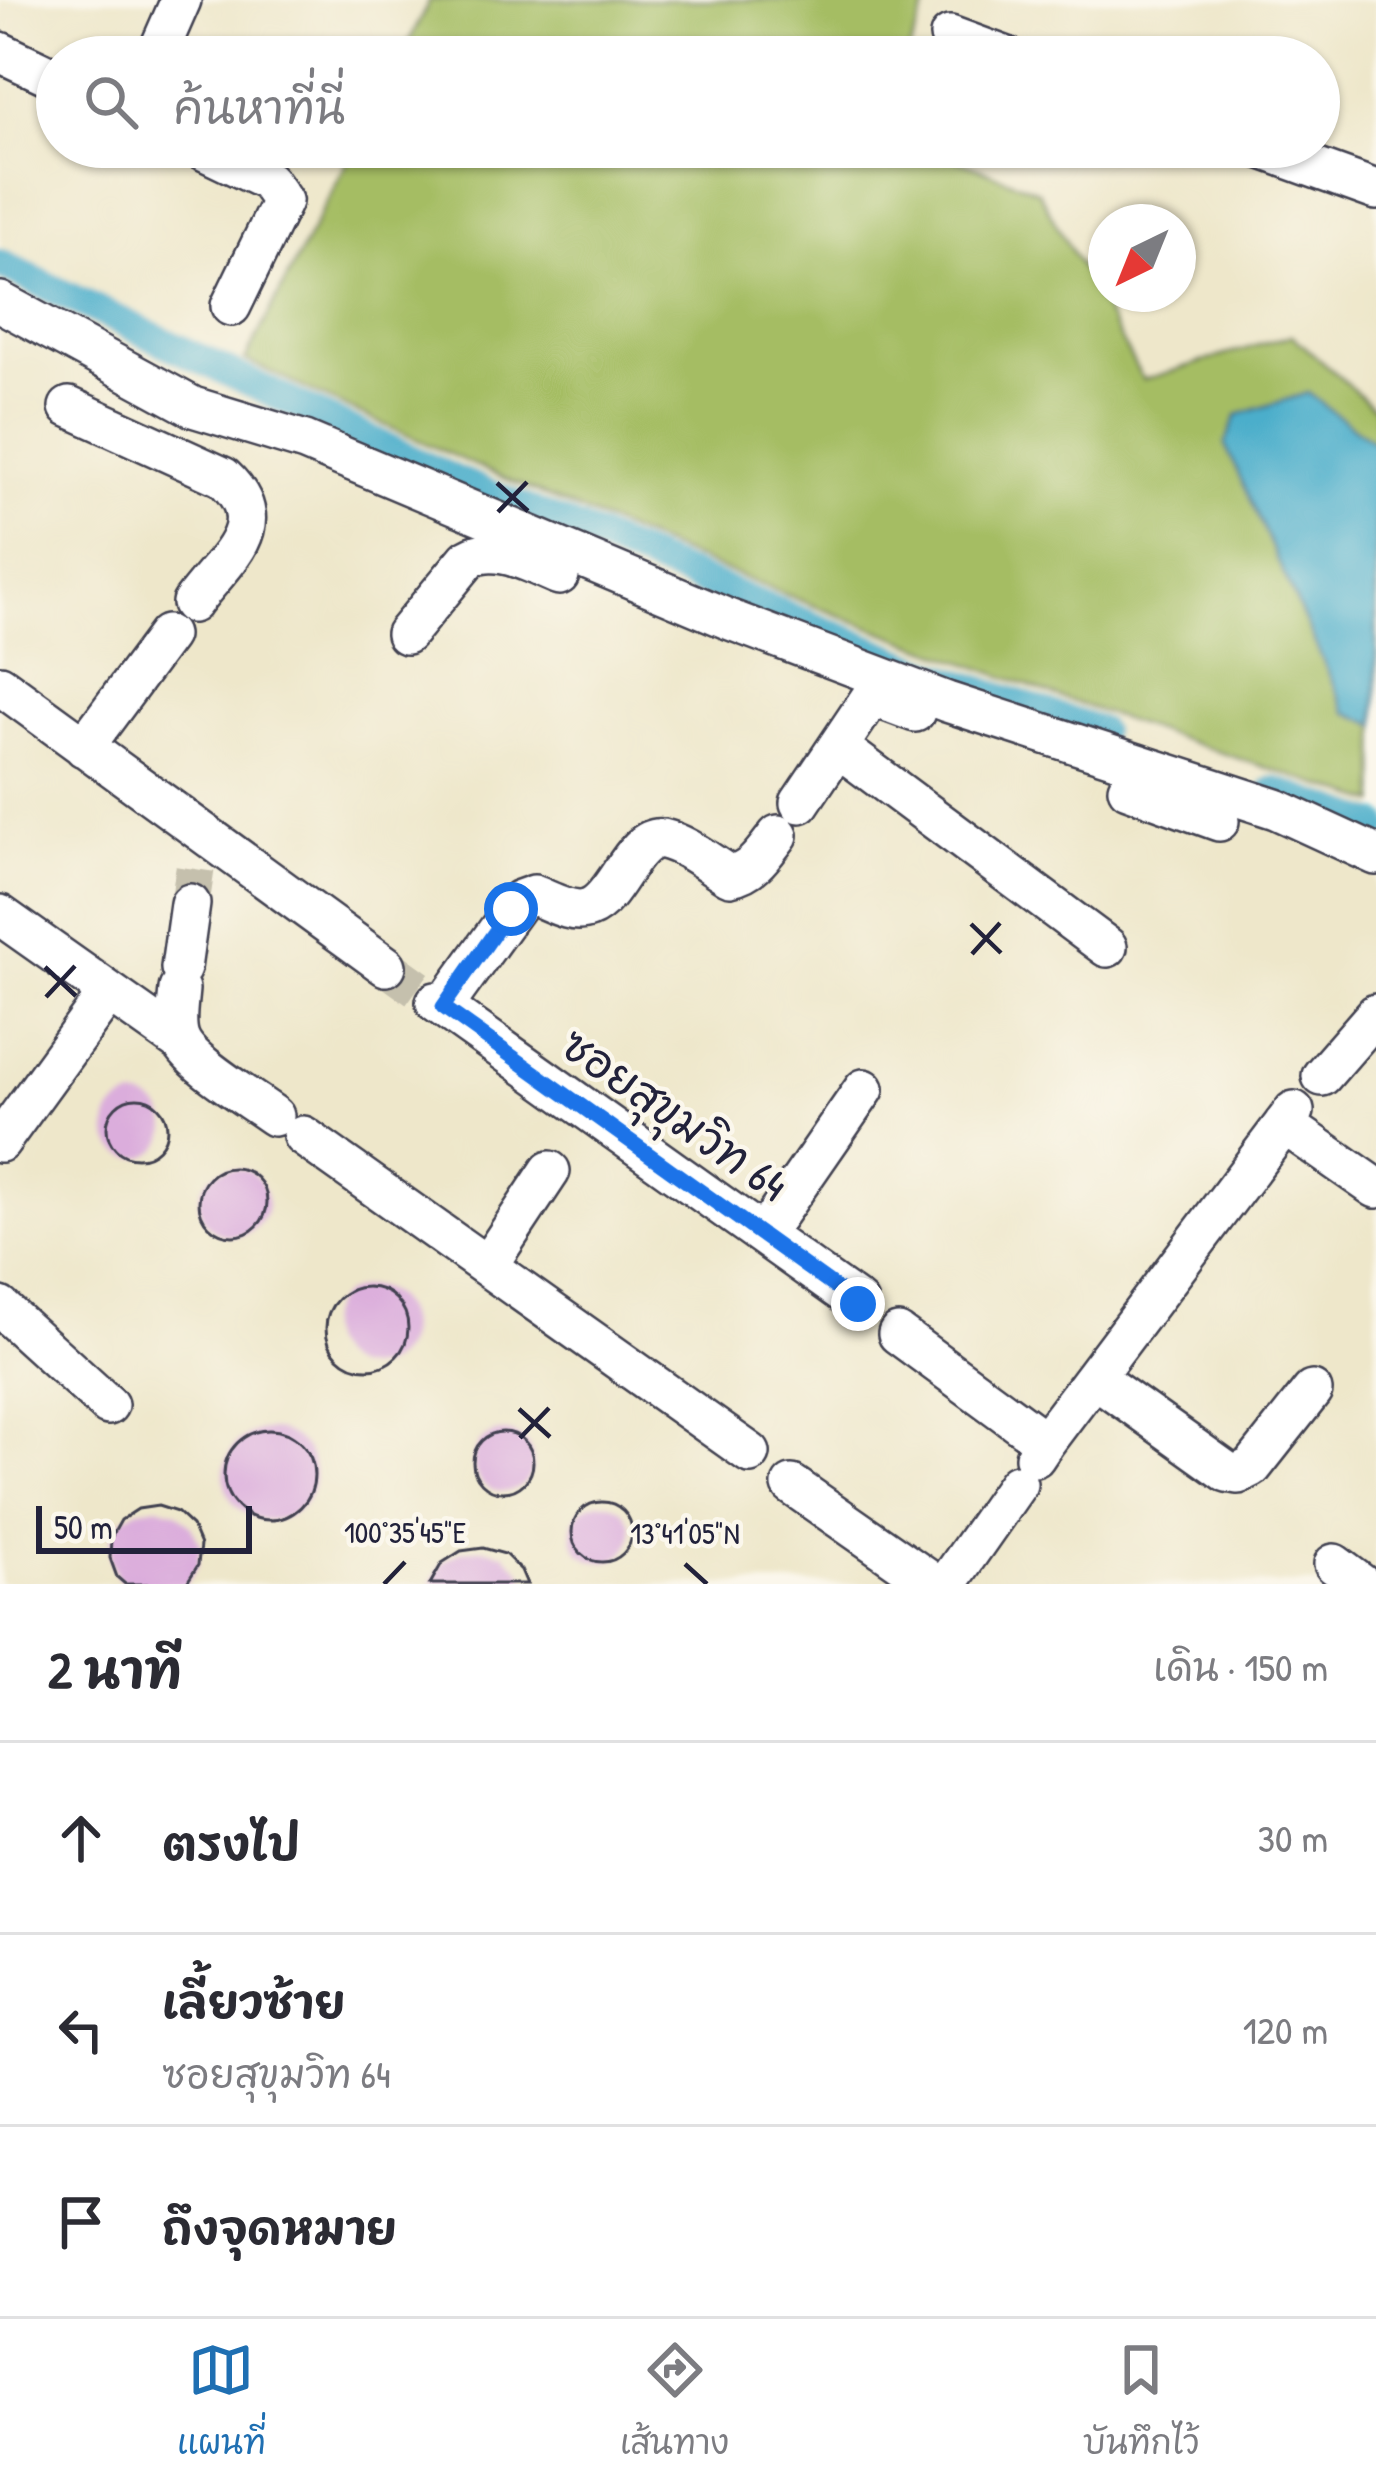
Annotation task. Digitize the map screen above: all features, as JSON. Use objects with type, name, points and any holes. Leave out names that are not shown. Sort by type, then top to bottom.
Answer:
[{"type":"street","points":[[165,36],[181,0]]},
{"type":"street","points":[[0,52],[36,69]]},
{"type":"street","points":[[231,306],[282,201],[268,181],[245,168]]},
{"type":"street","points":[[1315,168],[1376,190]]},
{"type":"street","points":[[0,302],[193,406],[326,450],[794,644],[947,702],[1276,809],[1376,855]]},
{"type":"street","points":[[69,407],[223,477],[241,494],[249,512],[247,529],[192,603]]},
{"type":"street","points":[[406,634],[468,559],[480,552],[496,553],[1219,821]]},
{"type":"street","points":[[84,747],[167,635]]},
{"type":"street","points":[[0,685],[84,747],[195,868],[386,966]]},
{"type":"street","points":[[872,696],[838,747],[1107,947]]},
{"type":"street","name":"ซอยสุขุมวิท 64","points":[[838,747],[756,863],[740,874],[730,876],[676,844],[657,838],[646,842],[604,898],[589,909],[572,909],[534,895],[520,900],[439,1005],[858,1304]]},
{"type":"street","points":[[180,1042],[176,1024],[195,868]]},
{"type":"street","points":[[0,915],[750,1453]]},
{"type":"street","points":[[0,1142],[109,992]]},
{"type":"street","points":[[1322,1076],[1376,1014]]},
{"type":"street","points":[[763,1235],[864,1089]]},
{"type":"street","points":[[947,1584],[1032,1461],[1289,1118],[1376,1188]]},
{"type":"street","points":[[487,1266],[550,1171]]},
{"type":"street","points":[[0,1307],[108,1405]]},
{"type":"street","points":[[898,1334],[1032,1461]]},
{"type":"street","points":[[1094,1377],[1227,1472],[1238,1474],[1252,1467],[1312,1390]]},
{"type":"street","points":[[792,1485],[934,1584]]},
{"type":"green space","points":[[430,0],[928,0],[915,36],[412,36]]},
{"type":"green space","points":[[344,168],[978,168],[1038,191],[1088,281],[1088,312],[1105,312],[1143,380],[1292,335],[1376,410],[1376,803],[1087,707],[803,601],[383,424],[245,360]]},
{"type":"water","points":[[1308,393],[1376,444],[1376,725],[1346,712],[1225,444],[1237,415]]},
{"type":"building","points":[[137,1098],[159,1106],[167,1128],[159,1150],[137,1158],[115,1150],[107,1128],[115,1106]]},
{"type":"building","points":[[233,1168],[257,1178],[267,1202],[257,1226],[233,1236],[209,1226],[199,1202],[209,1178]]},
{"type":"building","points":[[367,1287],[396,1299],[408,1328],[396,1357],[367,1369],[338,1357],[326,1328],[338,1299]]},
{"type":"building","points":[[269,1430],[301,1443],[314,1475],[301,1507],[269,1520],[237,1507],[224,1475],[237,1443]]},
{"type":"building","points":[[503,1432],[524,1441],[533,1462],[524,1483],[503,1492],[482,1483],[473,1462],[482,1441]]},
{"type":"building","points":[[602,1502],[623,1511],[632,1532],[623,1553],[602,1562],[581,1553],[572,1532],[581,1511]]},
{"type":"building","points":[[158,1506],[177,1512],[192,1526],[200,1545],[198,1565],[186,1584],[125,1584],[110,1558],[111,1538],[121,1520],[138,1509]]},
{"type":"building","points":[[483,1548],[505,1554],[527,1584],[430,1584],[442,1563],[461,1551]]},
{"type":"waterway","points":[[0,264],[455,480],[922,671],[1098,731]]},
{"type":"waterway","points":[[1274,791],[1376,826]]},
{"type":"tunnel","points":[[190,904],[195,869]]},
{"type":"tunnel","points":[[386,966],[436,1002]]},
{"type":"route","points":[[511,909],[443,1007],[858,1304]]}]
